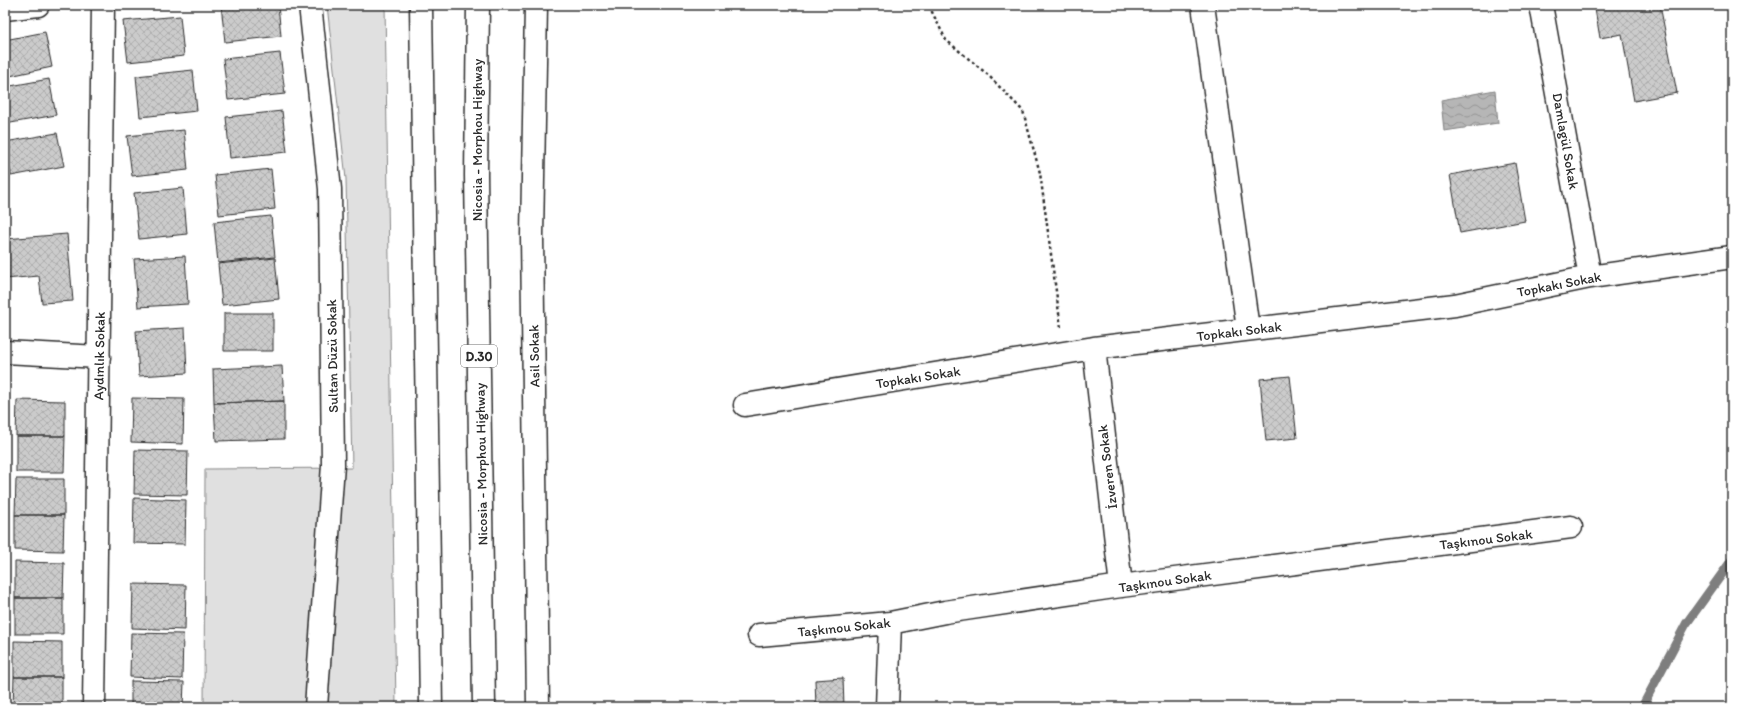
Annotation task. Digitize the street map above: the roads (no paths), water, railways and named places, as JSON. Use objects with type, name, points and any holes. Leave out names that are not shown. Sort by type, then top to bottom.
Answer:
[{"type":"main road","points":[[5,9],[38,5]]},
{"type":"main road","name":"Aydınlık Sokak","points":[[94,707],[103,5]]},
{"type":"main road","name":"Sultan Düzü Sokak","points":[[310,5],[330,189],[333,465],[316,707]]},
{"type":"main road","points":[[421,5],[431,707]]},
{"type":"main road","name":"Nicosia - Morphou Highway","points":[[478,5],[476,174],[484,707]]},
{"type":"main road","name":"Asil Sokak","points":[[536,5],[532,236],[538,707]]},
{"type":"main road","points":[[1203,5],[1248,330]]},
{"type":"main road","name":"Damlagül Sokak","points":[[1541,5],[1590,277]]},
{"type":"main road","name":"Topkakı Sokak","points":[[745,405],[1094,348],[1455,305],[1590,277],[1732,257]]},
{"type":"main road","name":"İzveren Sokak","points":[[1094,348],[1121,586]]},
{"type":"main road","points":[[5,352],[99,357]]},
{"type":"main road","name":"Taşkınou Sokak","points":[[759,635],[890,623],[945,612],[1121,586],[1571,528]]},
{"type":"main road","points":[[887,707],[890,623]]},
{"type":"water","points":[[1495,90],[1498,123],[1444,131],[1441,100]]},
{"type":"waterway","points":[[1642,707],[1686,624],[1732,560]]}]
